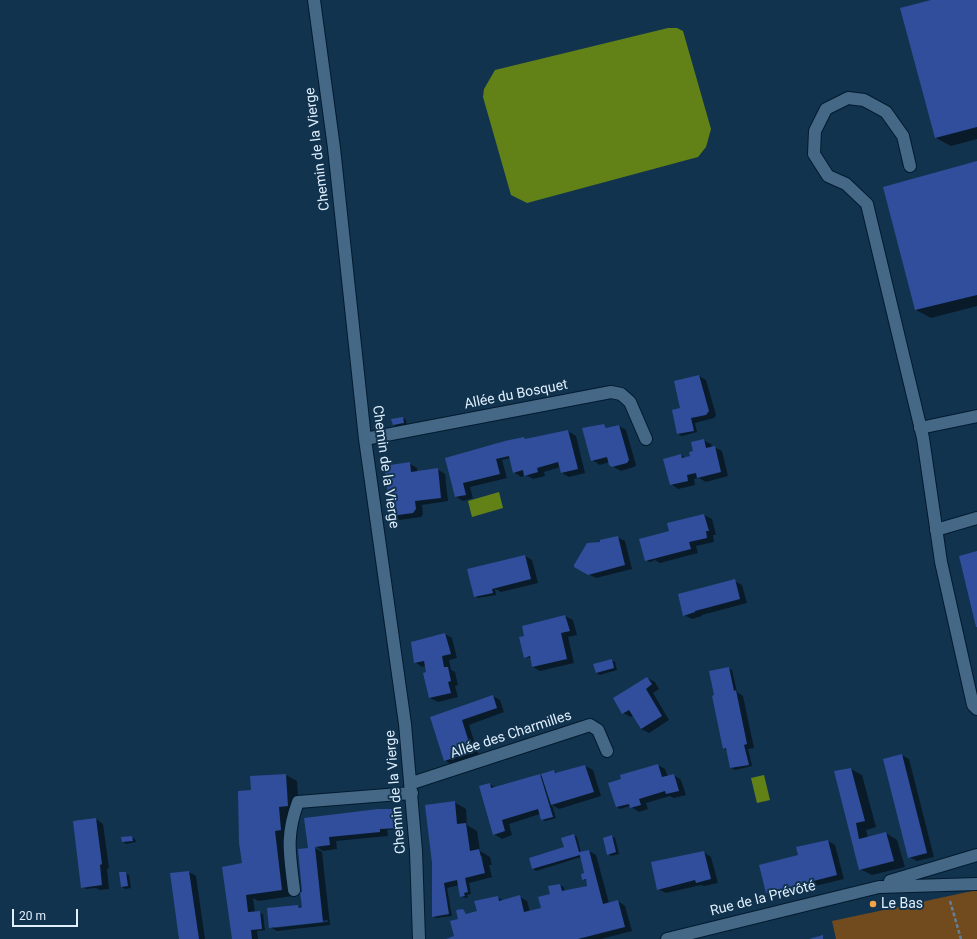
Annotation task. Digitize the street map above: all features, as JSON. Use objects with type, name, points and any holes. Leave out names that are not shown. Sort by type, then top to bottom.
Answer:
[{"type":"street","name":"Chemin de la Vierge","points":[[314,0],[334,148],[365,439],[405,724],[412,788],[419,939]]},
{"type":"street","points":[[910,166],[903,136],[886,112],[864,100],[848,98],[826,109],[815,130],[814,154],[828,176],[846,184],[867,204],[920,428],[941,562],[973,705],[977,709]]},
{"type":"street","name":"Allée du Bosquet","points":[[365,439],[611,392],[621,394],[630,402],[646,439]]},
{"type":"street","points":[[920,428],[977,416]]},
{"type":"street","points":[[936,530],[977,518]]},
{"type":"street","name":"Allée des Charmilles","points":[[412,788],[590,725],[598,730],[607,751]]},
{"type":"street","points":[[294,890],[289,836],[292,818],[298,802],[412,788]]},
{"type":"street","name":"Rue de la Prévôté","points":[[667,939],[866,889],[977,855]]},
{"type":"street","name":"Rue de la Prévôté","points":[[866,889],[890,885],[946,886],[977,884]]},
{"type":"path","points":[[946,886],[961,939]]},
{"type":"shaded area","points":[[668,28],[677,28],[683,31],[711,129],[706,147],[698,157],[527,203],[511,195],[483,97],[484,89],[495,70]]},
{"type":"shaded area","points":[[499,492],[503,508],[472,517],[468,501]]},
{"type":"shaded area","points":[[764,775],[770,800],[757,803],[751,778]]},
{"type":"shaded area","points":[[977,890],[977,939],[836,939],[832,921]]},
{"type":"building","points":[[931,0],[977,0],[977,127],[935,138],[900,8]]},
{"type":"building","points":[[977,161],[977,295],[915,310],[883,187]]},
{"type":"building","points":[[699,375],[709,411],[706,415],[691,418],[694,431],[677,434],[672,410],[680,408],[674,381]]},
{"type":"building","points":[[403,417],[404,423],[393,425],[391,419]]},
{"type":"building","points":[[604,424],[606,428],[619,425],[629,460],[627,463],[612,467],[609,465],[607,457],[591,461],[582,428]]},
{"type":"building","points":[[568,430],[578,469],[561,473],[558,462],[537,468],[538,472],[524,476],[523,470],[513,473],[509,456],[496,459],[500,474],[463,483],[466,495],[455,497],[445,458],[505,441],[524,437],[525,439]]},
{"type":"building","points":[[704,439],[706,448],[715,446],[721,472],[697,478],[696,473],[687,475],[688,481],[670,485],[663,459],[681,454],[682,458],[690,456],[689,452],[693,451],[691,442]]},
{"type":"building","points":[[410,462],[411,472],[438,468],[441,498],[415,501],[416,509],[413,513],[391,516],[384,466]]},
{"type":"building","points":[[704,514],[709,531],[706,531],[707,538],[689,542],[691,549],[645,561],[639,539],[669,531],[667,523]]},
{"type":"building","points":[[618,536],[625,565],[588,575],[574,567],[587,543],[600,542],[600,540]]},
{"type":"building","points":[[977,551],[977,627],[976,627],[959,556]]},
{"type":"building","points":[[525,555],[531,579],[492,589],[493,593],[474,597],[467,569]]},
{"type":"building","points":[[735,579],[740,599],[695,611],[683,616],[678,594]]},
{"type":"building","points":[[565,615],[570,631],[561,633],[567,659],[532,667],[530,656],[524,658],[519,637],[524,636],[522,626]]},
{"type":"building","points":[[445,633],[451,654],[442,656],[444,667],[448,667],[451,681],[448,682],[451,693],[429,698],[423,673],[426,672],[424,661],[414,663],[411,642]]},
{"type":"building","points":[[612,659],[614,668],[596,673],[593,664]]},
{"type":"building","points":[[729,667],[734,691],[736,690],[747,744],[744,745],[749,765],[730,768],[726,748],[723,749],[712,696],[714,695],[709,671]]},
{"type":"building","points":[[647,677],[652,684],[646,689],[662,716],[641,729],[629,710],[622,714],[613,698]]},
{"type":"building","points":[[493,695],[497,708],[462,720],[472,752],[444,761],[430,717]]},
{"type":"building","points":[[902,754],[927,853],[908,858],[883,759]]},
{"type":"building","points":[[658,764],[662,777],[674,774],[679,791],[666,794],[665,791],[639,799],[641,805],[630,808],[629,804],[616,807],[608,783],[621,779],[620,775]]},
{"type":"building","points":[[585,765],[594,792],[551,805],[541,774],[554,770],[555,773]]},
{"type":"building","points":[[851,768],[865,821],[856,823],[859,839],[886,832],[894,861],[859,870],[834,771]]},
{"type":"building","points":[[286,774],[288,806],[279,807],[281,830],[275,831],[282,890],[246,895],[248,912],[260,911],[262,929],[251,930],[252,939],[232,939],[222,867],[242,863],[239,843],[238,791],[251,790],[250,776]]},
{"type":"building","points":[[540,774],[553,817],[541,820],[538,809],[502,820],[505,831],[493,835],[479,786],[490,783],[491,788]]},
{"type":"building","points":[[455,801],[457,824],[466,823],[470,851],[479,849],[485,873],[465,878],[468,892],[464,893],[465,896],[460,897],[457,880],[444,883],[449,914],[432,917],[432,863],[425,805]]},
{"type":"building","points":[[378,809],[398,809],[400,828],[380,829],[380,832],[329,837],[330,845],[315,847],[323,922],[269,928],[267,908],[298,905],[299,908],[302,907],[298,849],[308,848],[304,818]]},
{"type":"building","points":[[96,818],[102,864],[100,865],[102,885],[81,888],[73,821]]},
{"type":"building","points":[[574,834],[579,852],[589,850],[603,904],[618,900],[625,927],[578,939],[446,939],[454,936],[450,921],[458,919],[456,910],[463,909],[466,914],[477,911],[474,901],[498,896],[499,901],[520,895],[524,912],[541,908],[538,897],[550,894],[548,886],[560,884],[562,891],[587,886],[586,879],[582,880],[581,874],[584,873],[580,855],[532,869],[529,858],[564,847],[561,838]]},
{"type":"building","points":[[612,835],[616,852],[607,855],[603,838]]},
{"type":"building","points":[[132,836],[133,841],[122,842],[121,837]]},
{"type":"building","points":[[828,840],[837,875],[766,893],[759,865],[798,855],[796,847]]},
{"type":"building","points":[[704,851],[711,879],[696,883],[695,880],[657,890],[651,862]]},
{"type":"building","points":[[189,871],[199,939],[179,939],[170,873]]},
{"type":"building","points":[[119,872],[126,872],[128,886],[121,887]]},
{"type":"building","points":[[823,935],[823,939],[809,939]]},
{"type":"place","name":"Le Bas","points":[[873,904]]}]
